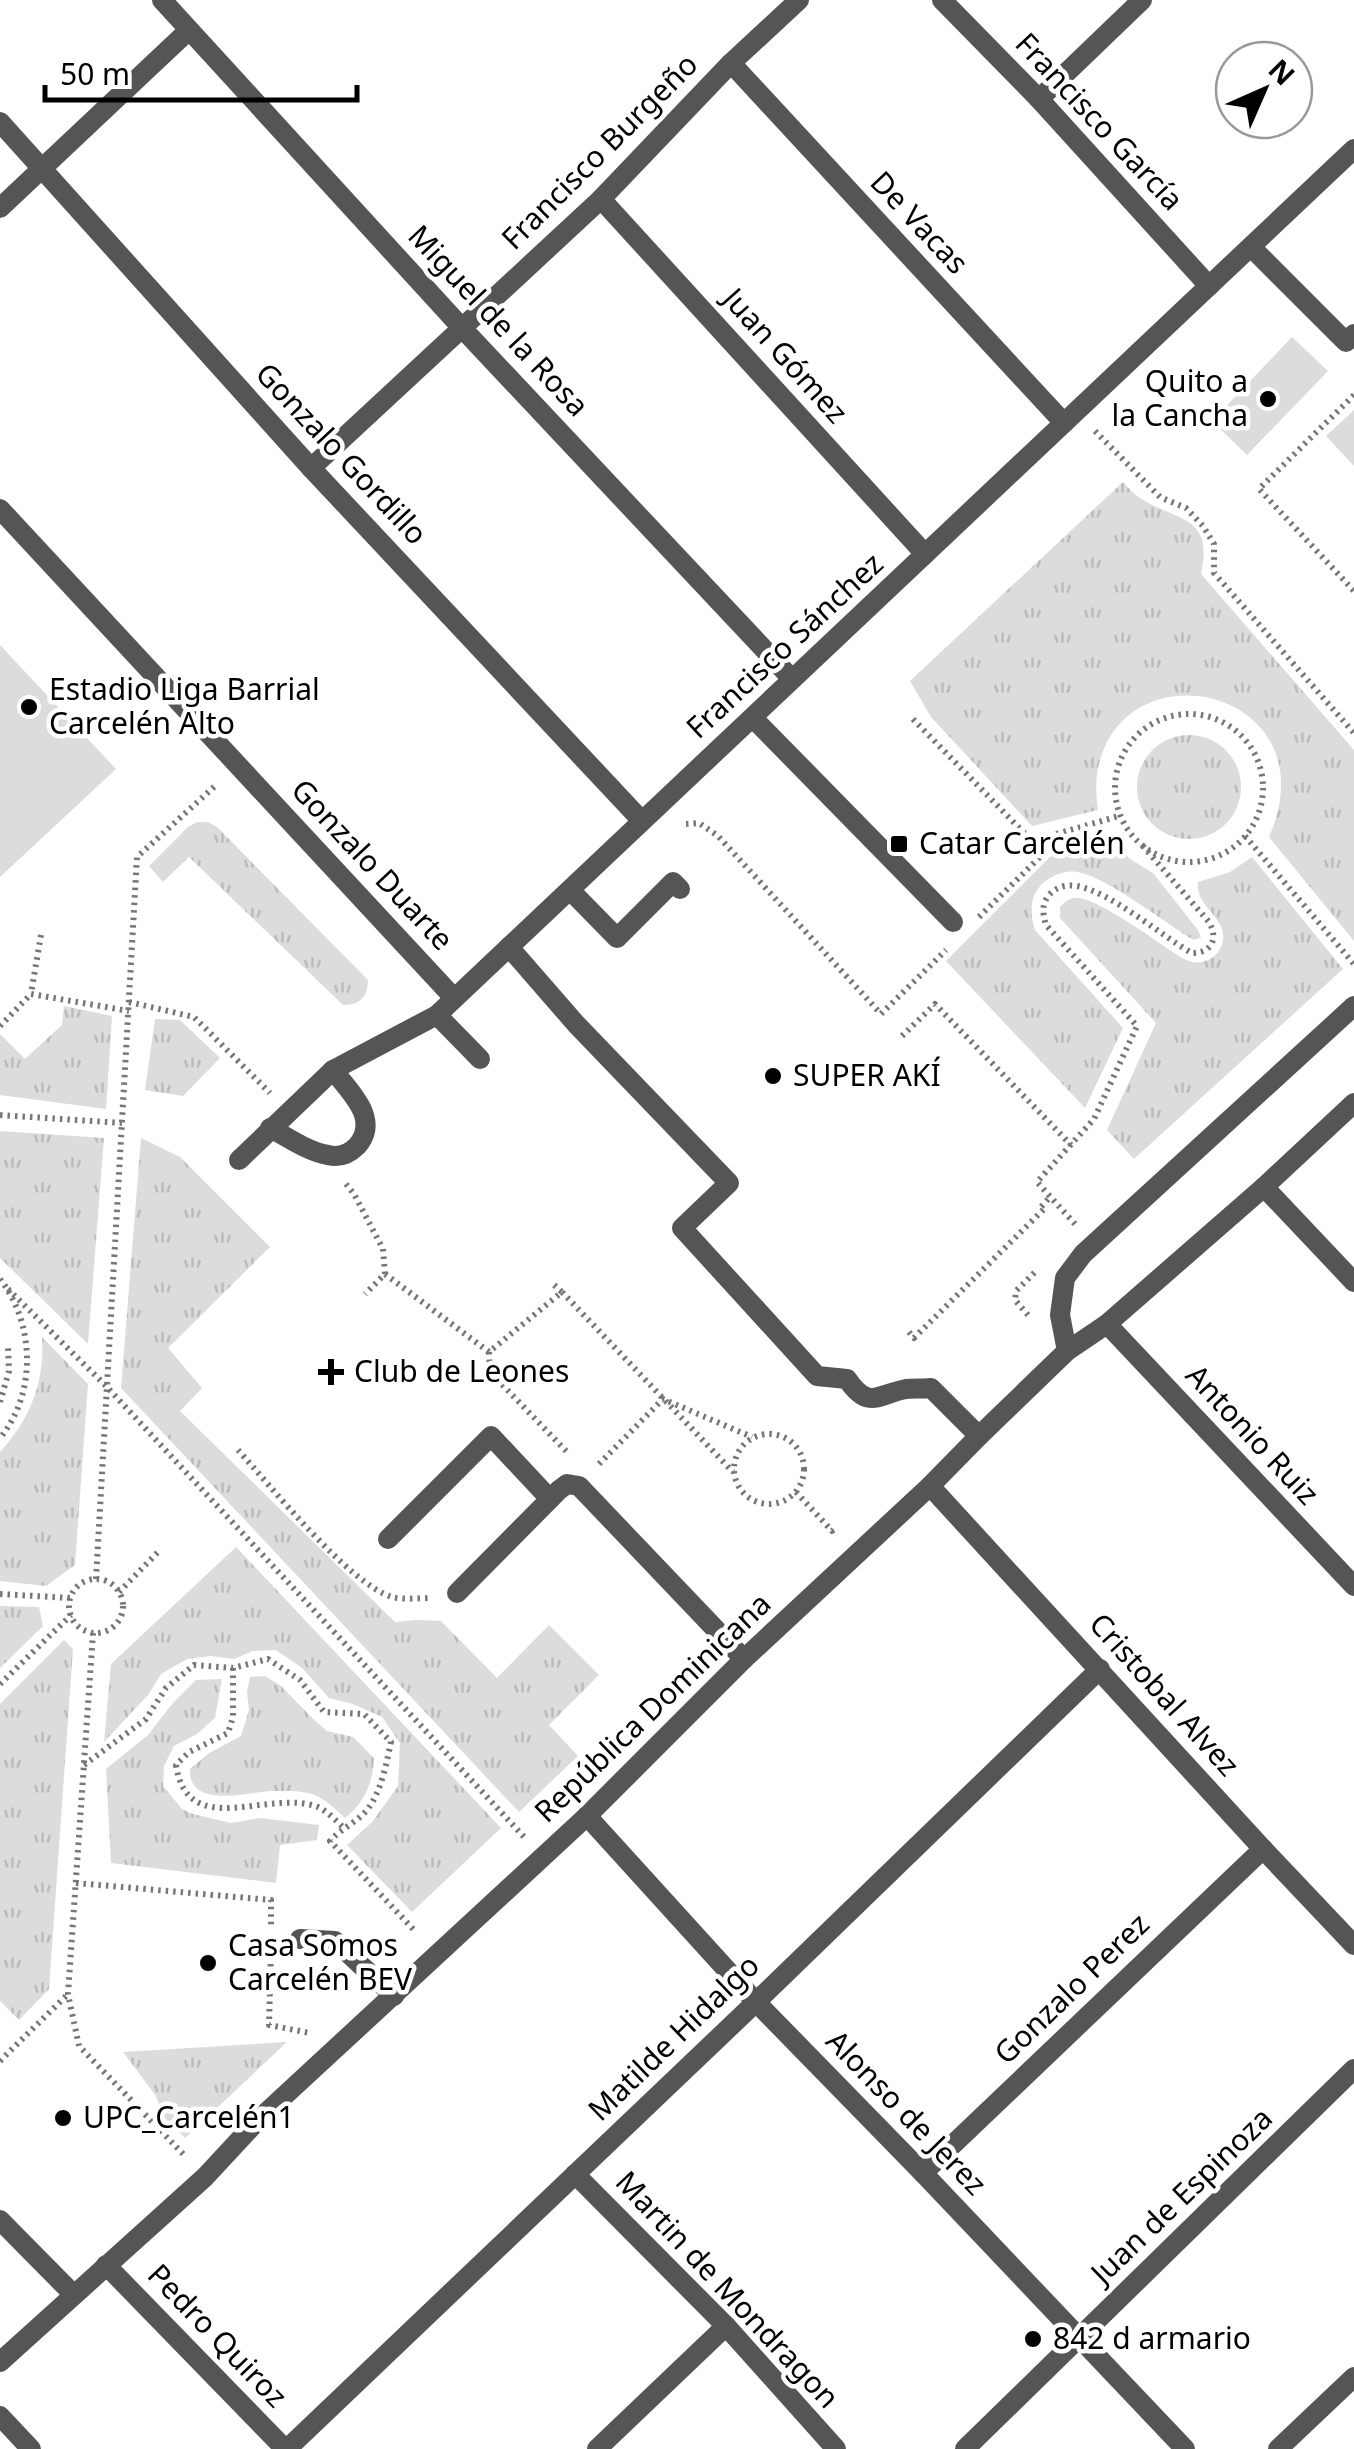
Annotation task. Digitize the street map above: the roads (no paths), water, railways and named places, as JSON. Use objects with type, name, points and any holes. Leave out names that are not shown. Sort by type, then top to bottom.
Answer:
[{"type":"street","name":"Miguel de la Rosa","points":[[162,0],[792,680]]},
{"type":"street","name":"Francisco Burgeño","points":[[311,468],[601,199],[731,63],[799,0]]},
{"type":"street","name":"Francisco García","points":[[942,0],[1039,99],[1210,286]]},
{"type":"street","points":[[1039,99],[1142,0]]},
{"type":"street","points":[[0,208],[189,30]]},
{"type":"street","name":"De Vacas","points":[[731,63],[1070,417]]},
{"type":"street","name":"Gonzalo Gordillo","points":[[0,122],[311,468],[642,821]]},
{"type":"street","name":"Francisco Sánchez","points":[[239,1160],[333,1070],[437,1015],[1354,150]]},
{"type":"street","name":"Juan Gómez","points":[[601,199],[925,554]]},
{"type":"street","points":[[1251,247],[1346,342],[1354,334]]},
{"type":"street","name":"Gonzalo Duarte","points":[[0,509],[454,998]]},
{"type":"street","points":[[753,718],[953,922]]},
{"type":"street","points":[[570,890],[617,938],[672,882],[680,889]]},
{"type":"street","points":[[508,947],[729,1183],[682,1228],[817,1376],[847,1379],[854,1389],[874,1398],[906,1389],[932,1388],[978,1436]]},
{"type":"street","points":[[1067,1351],[1060,1315],[1065,1278],[1083,1254],[1354,1006]]},
{"type":"street","points":[[437,1015],[480,1059]]},
{"type":"street","points":[[270,1128],[323,1154],[337,1156],[352,1151],[362,1140],[366,1126],[364,1111],[333,1070]]},
{"type":"street","name":"República Dominicana","points":[[0,2362],[205,2177],[257,2120],[587,1816],[744,1659],[930,1486],[1067,1351],[1107,1324],[1264,1187],[1354,1102]]},
{"type":"street","points":[[1264,1187],[1354,1282]]},
{"type":"street","name":"Antonio Ruiz","points":[[1107,1324],[1354,1586]]},
{"type":"street","points":[[388,1540],[491,1436],[550,1499]]},
{"type":"street","points":[[457,1593],[550,1499],[567,1484],[584,1480],[744,1659]]},
{"type":"street","name":"Cristobal Alvez","points":[[930,1486],[1354,1944]]},
{"type":"street","name":"Matilde Hidalgo","points":[[286,2449],[1100,1669]]},
{"type":"street","name":"Alonso de Jerez","points":[[587,1816],[756,2002],[1186,2449]]},
{"type":"street","name":"Gonzalo Perez","points":[[923,2173],[1263,1848]]},
{"type":"street","points":[[300,1939],[335,1940],[394,1996]]},
{"type":"street","name":"Juan de Espinoza","points":[[965,2449],[1354,2070]]},
{"type":"street","name":"Martin de Mondragon","points":[[575,2174],[726,2326],[836,2449]]},
{"type":"street","points":[[0,2220],[73,2294]]},
{"type":"street","name":"Pedro Quiroz","points":[[106,2265],[286,2449]]},
{"type":"street","points":[[597,2449],[726,2326]]},
{"type":"street","points":[[1278,2449],[1354,2377]]},
{"type":"street","points":[[0,2416],[31,2449]]},
{"type":"place","name":"Quito a la Cancha","points":[[1268,399]]},
{"type":"place","name":"Estadio Liga Barrial Carcelén Alto","points":[[29,707]]},
{"type":"place","name":"Catar Carcelén","points":[[899,844]]},
{"type":"place","name":"SUPER AKÍ","points":[[773,1076]]},
{"type":"place","name":"Club de Leones","points":[[331,1372]]},
{"type":"place","name":"Casa Somos Carcelén BEV","points":[[208,1963]]},
{"type":"place","name":"UPC_Carcelén1","points":[[63,2118]]},
{"type":"place","name":"842 d armario","points":[[1033,2339]]}]
